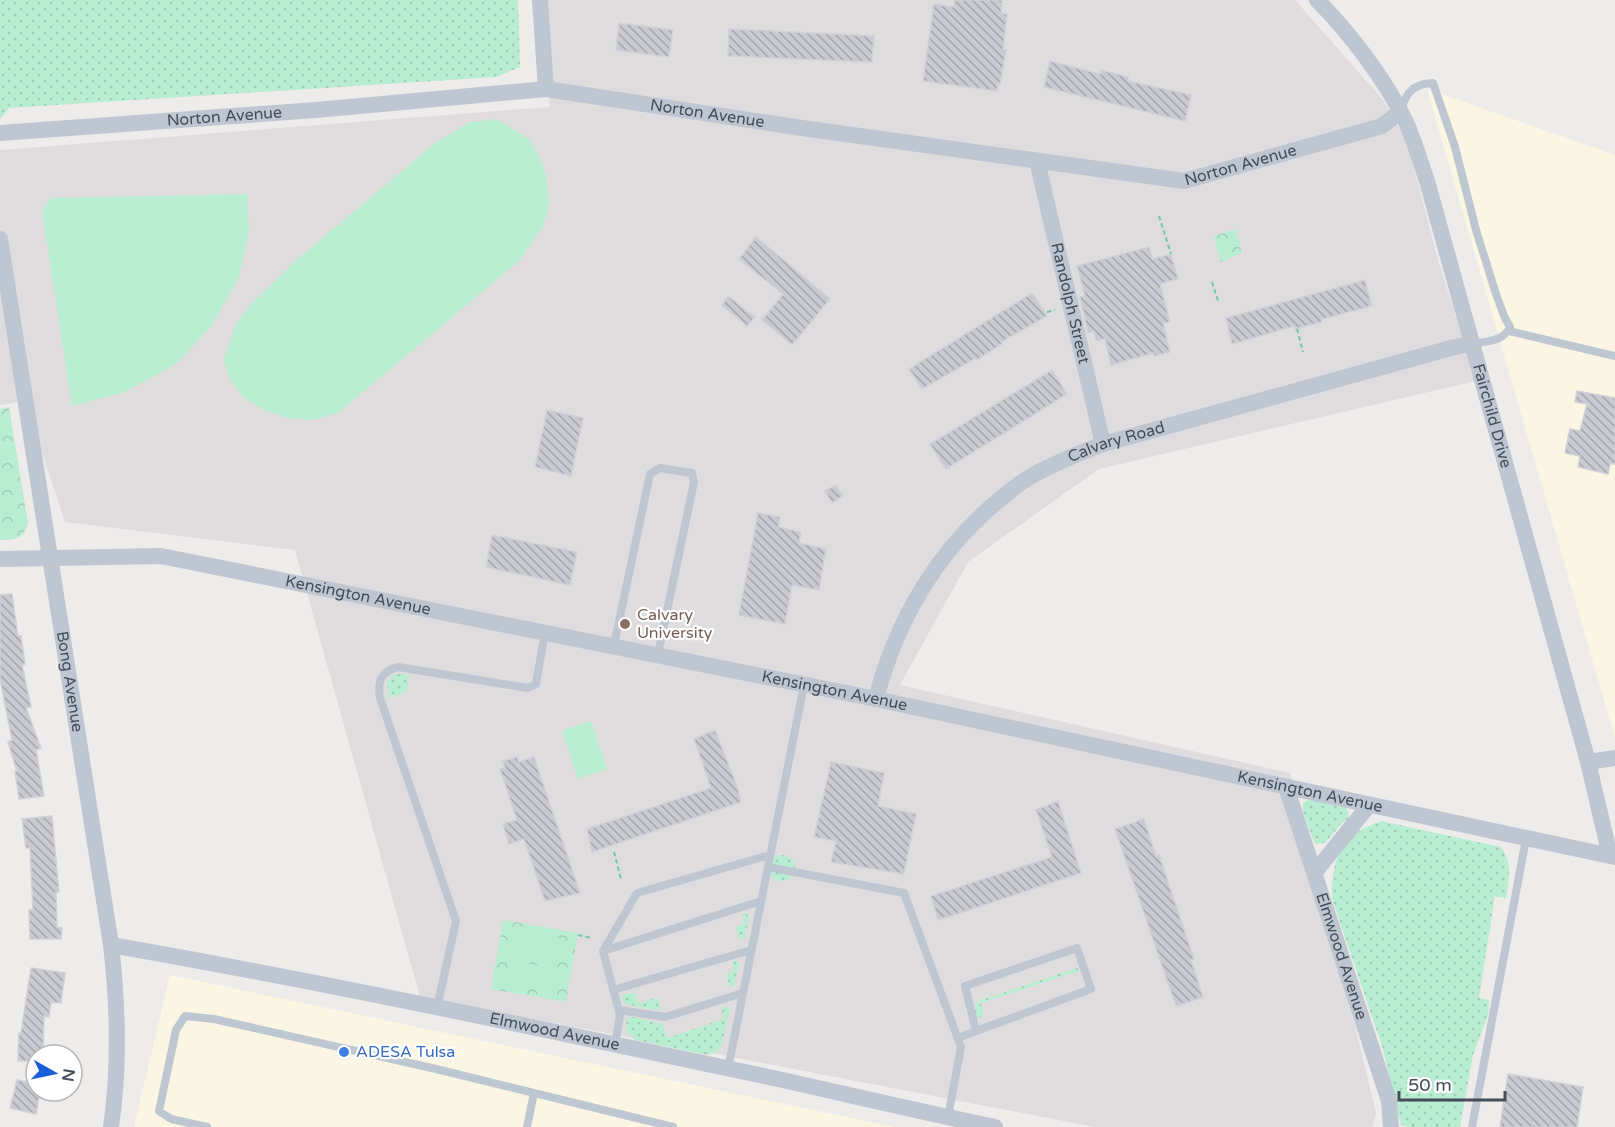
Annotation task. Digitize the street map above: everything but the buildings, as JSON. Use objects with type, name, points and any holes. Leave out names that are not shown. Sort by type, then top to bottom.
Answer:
[{"type":"street","points":[[540,0],[546,89]]},
{"type":"street","name":"Fairchild Drive","points":[[1317,0],[1359,49],[1405,120],[1427,181],[1588,762],[1612,857]]},
{"type":"street","name":"Norton Avenue","points":[[0,133],[316,110],[546,89],[795,128],[1184,181],[1382,126],[1400,112]]},
{"type":"street","name":"Randolph Street","points":[[1037,161],[1103,444]]},
{"type":"street","name":"Bong Avenue","points":[[0,239],[4,288],[50,558],[111,945],[119,1035],[116,1095],[111,1127]]},
{"type":"street","name":"Calvary Road","points":[[876,699],[882,675],[918,594],[937,564],[986,511],[1026,479],[1059,461],[1103,444],[1473,343]]},
{"type":"street","name":"Kensington Avenue","points":[[0,559],[161,556],[876,699],[1612,857]]},
{"type":"street","points":[[1588,762],[1615,758]]},
{"type":"street","name":"Elmwood Avenue","points":[[1286,787],[1389,1101],[1391,1127]]},
{"type":"street","points":[[1315,872],[1369,805]]},
{"type":"street","name":"Elmwood Avenue","points":[[111,945],[615,1045],[995,1127]]},
{"type":"lane","points":[[1400,112],[1410,90],[1420,84],[1433,83],[1455,147],[1476,230],[1496,294],[1510,327],[1509,331]]},
{"type":"lane","points":[[1473,343],[1499,339],[1509,331]]},
{"type":"lane","points":[[1509,331],[1615,356]]},
{"type":"lane","points":[[614,645],[650,474],[660,468],[692,473],[694,482],[658,654]]},
{"type":"lane","points":[[437,1009],[456,921],[380,698],[378,687],[380,679],[391,669],[398,667],[528,688],[536,684],[545,632]]},
{"type":"lane","points":[[728,1069],[804,685]]},
{"type":"lane","points":[[1472,1127],[1527,839]]},
{"type":"lane","points":[[615,1045],[620,1015],[603,951],[637,894],[770,855]]},
{"type":"lane","points":[[768,867],[904,893],[961,1047],[948,1117]]},
{"type":"lane","points":[[603,951],[761,900]]},
{"type":"lane","points":[[958,1038],[1091,989],[1077,948],[965,986],[976,1031]]},
{"type":"lane","points":[[613,990],[752,950]]},
{"type":"lane","points":[[619,1010],[665,1017],[743,993]]},
{"type":"lane","points":[[207,1127],[171,1119],[159,1111],[176,1030],[186,1016],[214,1019],[673,1127]]},
{"type":"lane","points":[[527,1127],[534,1093]]},
{"type":"path","points":[[1159,216],[1171,254]]},
{"type":"path","points":[[1212,282],[1218,301]]},
{"type":"path","points":[[1297,329],[1303,352]]},
{"type":"path","points":[[614,852],[621,879]]},
{"type":"path","points":[[578,935],[592,938]]},
{"type":"shaded area","name":"Calvary University","points":[[548,0],[1295,0],[1384,101],[1407,142],[1439,263],[1476,381],[1099,469],[968,562],[900,685],[1290,773],[1303,814],[1376,1112],[1373,1127],[1095,1127],[420,997],[295,550],[65,522],[25,401],[0,405],[0,150],[549,107]]},
{"type":"shaded area","points":[[1427,89],[1615,155],[1615,738]]},
{"type":"shaded area","name":"ADESA Tulsa","points":[[170,975],[894,1127],[134,1127]]},
{"type":"green space","points":[[0,0],[518,0],[520,67],[496,77],[9,108],[0,119]]},
{"type":"green space","points":[[497,119],[529,139],[545,171],[549,202],[544,225],[519,261],[338,413],[312,420],[287,418],[267,411],[244,398],[228,377],[224,359],[236,324],[252,303],[299,258],[434,144],[470,122]]},
{"type":"green space","points":[[247,194],[249,231],[239,276],[213,324],[176,364],[125,392],[72,406],[42,211],[51,198]]},
{"type":"green space","points":[[1236,229],[1242,253],[1220,262],[1214,236]]},
{"type":"green space","points":[[9,407],[28,523],[18,538],[0,540],[0,409]]},
{"type":"green space","points":[[397,674],[409,675],[407,691],[389,698],[387,682]]},
{"type":"green space","points":[[591,721],[607,769],[578,779],[562,731]]},
{"type":"green space","points":[[1310,799],[1346,808],[1349,813],[1348,819],[1325,843],[1315,844],[1303,813],[1303,803]]},
{"type":"green space","points":[[1381,821],[1501,847],[1507,859],[1509,871],[1506,898],[1495,896],[1479,998],[1489,1000],[1488,1015],[1473,1055],[1460,1127],[1401,1125],[1383,1049],[1332,899],[1336,861],[1345,844],[1359,831]]},
{"type":"green space","points":[[782,855],[791,859],[795,868],[791,877],[782,881],[773,877],[769,868],[773,859]]},
{"type":"green space","points":[[746,913],[749,917],[745,937],[742,940],[739,939],[736,927],[744,923],[743,914]]},
{"type":"green space","points":[[503,920],[578,933],[566,1002],[491,989]]},
{"type":"green space","points":[[514,930],[563,939],[560,962],[510,953]]},
{"type":"green space","points":[[736,960],[739,964],[734,986],[730,987],[726,975],[734,971],[732,962]]},
{"type":"green space","points":[[508,961],[558,969],[554,992],[504,984]]},
{"type":"green space","points":[[1077,968],[1079,971],[981,1003],[984,1015],[978,1018],[974,1014],[979,1001]]},
{"type":"green space","points":[[635,994],[639,1004],[657,997],[660,1007],[657,1010],[625,1004],[623,995]]},
{"type":"green space","points":[[725,1006],[730,1008],[721,1047],[708,1055],[635,1040],[626,1032],[627,1018],[634,1017],[662,1024],[667,1038],[724,1019],[722,1010]]},
{"type":"place","name":"Calvary University","points":[[625,624]]},
{"type":"place","name":"ADESA Tulsa","points":[[344,1052]]}]
